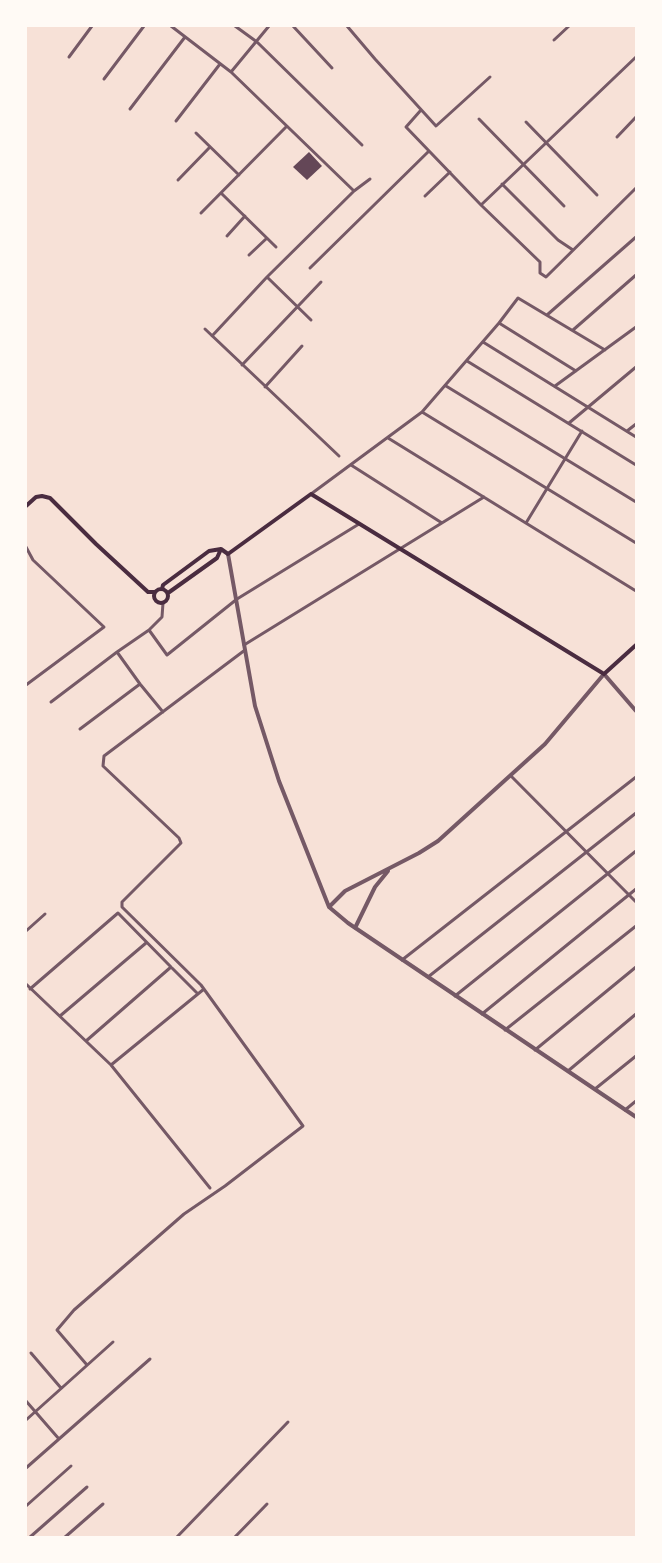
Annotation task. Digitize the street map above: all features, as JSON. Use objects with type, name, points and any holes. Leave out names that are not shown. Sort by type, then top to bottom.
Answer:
[{"type":"main road","points":[[26,506],[32,499],[39,496],[50,498],[148,592],[155,592],[162,589],[162,585],[209,551],[221,549],[228,554],[310,494],[604,674],[636,645]]},
{"type":"main road","points":[[168,593],[217,558],[221,549]]},
{"type":"main road","points":[[162,589],[168,593]]},
{"type":"main road","points":[[155,592],[156,602],[163,603],[169,598],[168,593]]},
{"type":"street","points":[[69,57],[92,26]]},
{"type":"street","points":[[104,79],[144,26]]},
{"type":"street","points":[[171,26],[231,72],[354,191]]},
{"type":"street","points":[[235,26],[257,42],[362,145]]},
{"type":"street","points":[[231,72],[269,26]]},
{"type":"street","points":[[294,26],[332,68]]},
{"type":"street","points":[[347,26],[436,126],[490,77]]},
{"type":"street","points":[[554,40],[569,26]]},
{"type":"street","points":[[130,109],[185,36]]},
{"type":"street","points":[[481,205],[636,57]]},
{"type":"street","points":[[176,121],[220,64]]},
{"type":"street","points":[[421,110],[406,127],[540,262],[540,273],[546,277],[636,188]]},
{"type":"street","points":[[617,137],[636,117]]},
{"type":"street","points":[[479,119],[564,206]]},
{"type":"street","points":[[525,122],[597,195]]},
{"type":"street","points":[[201,213],[287,126]]},
{"type":"street","points":[[196,133],[240,175]]},
{"type":"street","points":[[178,180],[210,147]]},
{"type":"street","points":[[310,268],[429,151]]},
{"type":"street","points":[[425,196],[450,172]]},
{"type":"street","points":[[212,336],[267,277],[354,191],[370,179]]},
{"type":"street","points":[[502,184],[558,240],[574,250]]},
{"type":"street","points":[[221,193],[276,247]]},
{"type":"street","points":[[226,236],[245,216]]},
{"type":"street","points":[[547,315],[636,237]]},
{"type":"street","points":[[249,255],[267,238]]},
{"type":"street","points":[[573,330],[636,275]]},
{"type":"street","points":[[267,277],[311,320]]},
{"type":"street","points":[[242,365],[321,282]]},
{"type":"street","points":[[310,494],[422,412],[518,298],[605,350]]},
{"type":"street","points":[[499,323],[576,371]]},
{"type":"street","points":[[555,386],[636,327]]},
{"type":"street","points":[[205,329],[339,456]]},
{"type":"street","points":[[483,342],[636,436]]},
{"type":"street","points":[[264,387],[302,346]]},
{"type":"street","points":[[466,360],[636,465]]},
{"type":"street","points":[[569,423],[636,367]]},
{"type":"street","points":[[446,385],[636,502]]},
{"type":"street","points":[[422,412],[636,543]]},
{"type":"street","points":[[627,431],[636,424]]},
{"type":"street","points":[[526,523],[582,431]]},
{"type":"street","points":[[387,438],[636,591]]},
{"type":"street","points":[[351,465],[442,523]]},
{"type":"street","points":[[87,1365],[57,1330],[74,1311],[184,1214],[225,1186],[303,1126],[204,989],[122,907],[122,902],[181,843],[179,838],[103,766],[104,756],[244,648],[484,497]]},
{"type":"street","points":[[149,630],[166,655],[237,599],[359,524]]},
{"type":"street","points":[[26,547],[29,556],[104,627],[26,685]]},
{"type":"street","points":[[228,554],[255,706],[265,742],[329,907],[355,928],[636,1117]]},
{"type":"street","points":[[26,560],[29,556]]},
{"type":"street","points":[[51,702],[149,630],[162,617],[163,603]]},
{"type":"street","points":[[117,652],[163,712]]},
{"type":"street","points":[[329,907],[345,891],[438,841],[545,744],[604,674],[636,711]]},
{"type":"street","points":[[80,729],[140,684]]},
{"type":"street","points":[[511,776],[636,902]]},
{"type":"street","points":[[402,960],[636,777]]},
{"type":"street","points":[[428,977],[636,813]]},
{"type":"street","points":[[455,996],[636,851]]},
{"type":"street","points":[[355,928],[374,889],[390,868]]},
{"type":"street","points":[[365,881],[374,889]]},
{"type":"street","points":[[482,1014],[636,889]]},
{"type":"street","points":[[30,988],[118,913],[198,994]]},
{"type":"street","points":[[26,931],[45,914]]},
{"type":"street","points":[[506,1030],[636,926]]},
{"type":"street","points":[[60,1016],[146,943]]},
{"type":"street","points":[[86,1041],[171,967]]},
{"type":"street","points":[[535,1050],[636,967]]},
{"type":"street","points":[[26,984],[111,1065],[210,1188]]},
{"type":"street","points":[[111,1065],[204,989]]},
{"type":"street","points":[[567,1072],[636,1014]]},
{"type":"street","points":[[594,1090],[636,1056]]},
{"type":"street","points":[[625,1110],[636,1101]]},
{"type":"street","points":[[26,1420],[113,1342]]},
{"type":"street","points":[[31,1353],[61,1388]]},
{"type":"street","points":[[26,1468],[150,1359]]},
{"type":"street","points":[[26,1401],[59,1439]]},
{"type":"street","points":[[176,1538],[288,1422]]},
{"type":"street","points":[[26,1506],[72,1466]]},
{"type":"street","points":[[29,1538],[87,1487]]},
{"type":"street","points":[[64,1538],[103,1504]]},
{"type":"street","points":[[234,1538],[267,1504]]},
{"type":"building","points":[[309,152],[322,166],[307,180],[293,167]]}]
